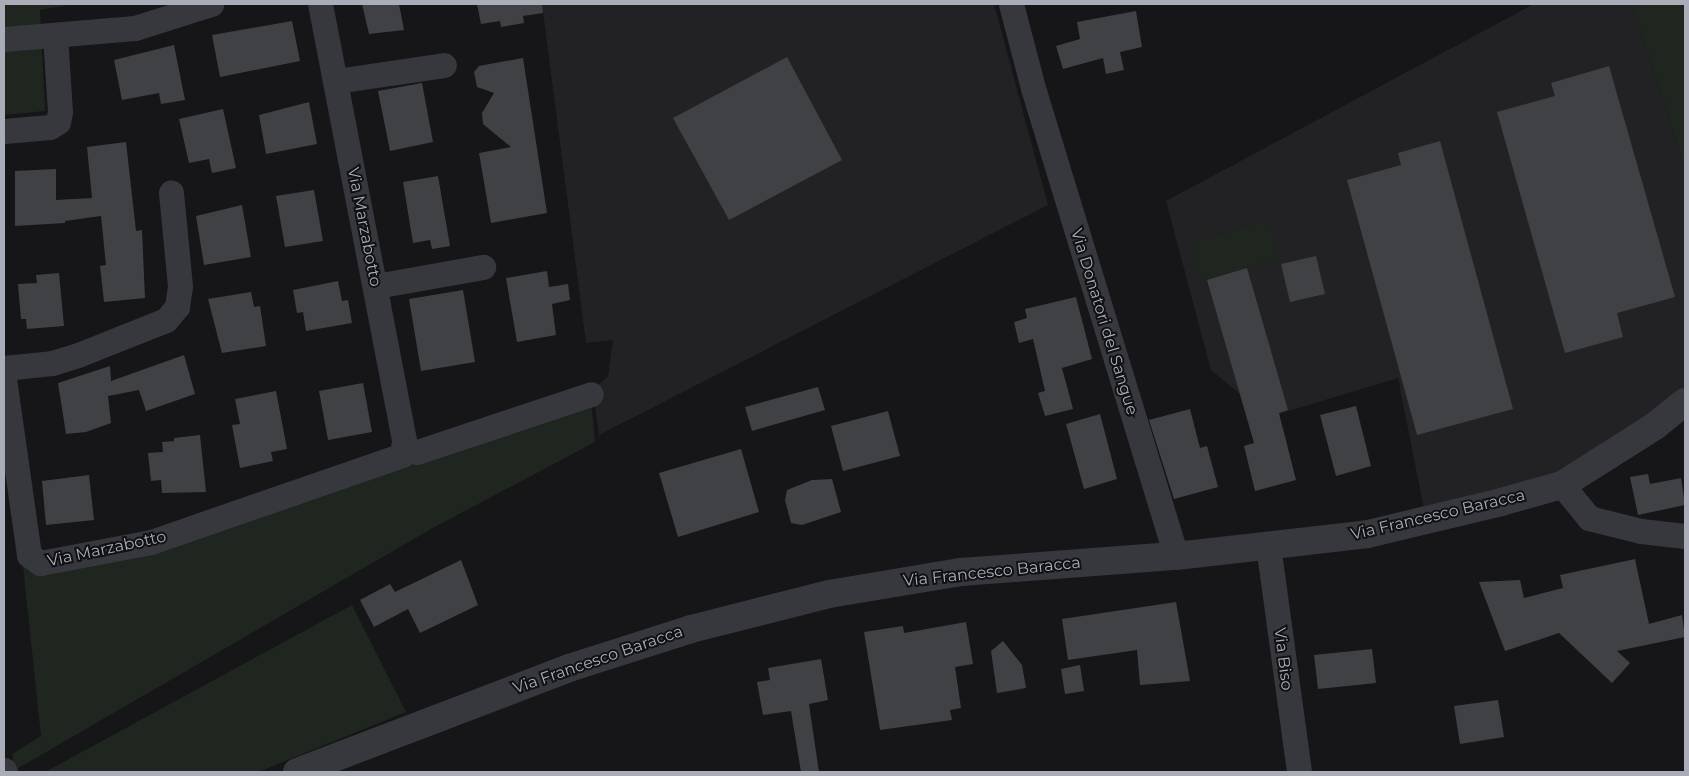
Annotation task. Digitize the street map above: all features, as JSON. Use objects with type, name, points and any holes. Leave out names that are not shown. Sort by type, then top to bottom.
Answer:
[{"type":"street","points":[[4,39],[135,28],[211,4]]},
{"type":"street","name":"Via Marzabotto","points":[[320,4],[376,286],[405,450]]},
{"type":"street","name":"Via Donatori del Sangue","points":[[1011,4],[1033,88],[1176,556]]},
{"type":"street","points":[[4,131],[50,127],[58,122],[60,112],[55,34]]},
{"type":"street","points":[[336,81],[444,65]]},
{"type":"street","points":[[4,368],[52,363],[78,355],[166,320],[177,307],[180,286],[170,192]]},
{"type":"street","points":[[376,286],[483,267]]},
{"type":"street","points":[[4,380],[6,415]]},
{"type":"street","name":"Via Marzabotto","points":[[405,450],[417,452],[591,394]]},
{"type":"street","name":"Via Francesco Baracca","points":[[297,772],[569,668],[691,629],[778,606],[886,582],[961,572],[1176,556],[1368,534],[1562,485],[1655,426],[1685,402]]},
{"type":"street","name":"Via Marzabotto","points":[[6,415],[29,555],[33,561],[40,563],[152,542],[397,459],[405,450]]},
{"type":"street","points":[[1562,485],[1589,518],[1641,531],[1685,536]]},
{"type":"street","name":"Via Biso","points":[[1268,545],[1299,772]]},
{"type":"shaded area","points":[[4,4],[75,4],[40,10],[45,111],[4,115]]},
{"type":"shaded area","points":[[542,4],[994,4],[1048,205],[599,435],[593,390],[608,376],[613,340],[586,343]]},
{"type":"shaded area","points":[[1534,4],[1632,4],[1685,168],[1685,392],[1563,472],[1424,509],[1398,378],[1268,417],[1211,370],[1166,201]]},
{"type":"shaded area","points":[[1632,4],[1685,4],[1685,168]]},
{"type":"shaded area","points":[[1269,220],[1280,259],[1201,281],[1189,243]]},
{"type":"shaded area","points":[[591,399],[595,442],[431,529],[15,770],[12,754],[41,736],[23,566],[52,566]]},
{"type":"shaded area","points":[[352,605],[406,712],[258,772],[45,772]]},
{"type":"building","points":[[362,4],[399,4],[404,30],[369,34]]},
{"type":"building","points":[[477,4],[542,4],[543,13],[523,16],[524,23],[501,27],[500,21],[481,24]]},
{"type":"building","points":[[1136,11],[1142,47],[1120,52],[1124,70],[1106,74],[1103,58],[1063,69],[1056,46],[1080,39],[1077,22]]},
{"type":"building","points":[[292,21],[300,61],[220,77],[212,35]]},
{"type":"building","points":[[174,45],[185,100],[161,104],[159,93],[122,100],[114,60]]},
{"type":"building","points":[[787,57],[842,160],[729,220],[673,118]]},
{"type":"building","points":[[523,58],[547,213],[491,223],[479,153],[511,147],[483,124],[482,113],[494,93],[477,87],[474,72],[479,66]]},
{"type":"building","points":[[1609,66],[1675,297],[1617,313],[1623,337],[1565,353],[1497,112],[1555,96],[1551,83]]},
{"type":"building","points":[[422,83],[433,142],[390,151],[378,91]]},
{"type":"building","points":[[309,102],[317,144],[266,154],[259,115]]},
{"type":"building","points":[[223,109],[236,168],[212,173],[209,159],[189,163],[179,119]]},
{"type":"building","points":[[1440,141],[1513,409],[1417,435],[1347,180],[1401,165],[1398,153]]},
{"type":"building","points":[[126,142],[136,231],[142,230],[145,298],[104,302],[100,266],[106,265],[101,216],[65,221],[65,223],[15,226],[15,171],[56,169],[56,200],[92,198],[87,147]]},
{"type":"building","points":[[438,176],[450,246],[432,249],[430,240],[413,243],[403,182]]},
{"type":"building","points":[[314,190],[323,241],[285,247],[276,196]]},
{"type":"building","points":[[242,205],[251,257],[204,265],[196,216]]},
{"type":"building","points":[[1316,256],[1325,294],[1290,302],[1281,264]]},
{"type":"building","points":[[1247,268],[1288,410],[1279,413],[1296,480],[1255,491],[1244,446],[1254,443],[1207,280]]},
{"type":"building","points":[[547,271],[549,287],[568,284],[570,300],[552,304],[556,335],[517,342],[506,278]]},
{"type":"building","points":[[59,273],[64,326],[27,329],[26,319],[21,319],[18,284],[37,283],[36,275]]},
{"type":"building","points":[[338,281],[342,301],[348,300],[352,323],[306,331],[303,312],[297,313],[293,290]]},
{"type":"building","points":[[463,290],[475,362],[421,371],[409,299]]},
{"type":"building","points":[[251,292],[254,307],[260,306],[266,346],[222,353],[208,299]]},
{"type":"building","points":[[1076,297],[1092,359],[1062,368],[1073,409],[1045,416],[1038,393],[1045,391],[1033,339],[1019,343],[1014,322],[1027,318],[1025,309]]},
{"type":"building","points":[[184,355],[195,394],[146,411],[139,390],[108,396],[111,423],[86,432],[66,434],[58,383],[110,366],[111,381]]},
{"type":"building","points":[[363,383],[372,432],[328,440],[319,391]]},
{"type":"building","points":[[818,387],[825,410],[752,431],[745,407]]},
{"type":"building","points":[[276,391],[287,449],[271,452],[273,461],[240,468],[232,425],[240,424],[235,399]]},
{"type":"building","points":[[1356,406],[1371,466],[1336,476],[1320,415]]},
{"type":"building","points":[[1190,409],[1200,448],[1207,446],[1218,487],[1174,499],[1149,420]]},
{"type":"building","points":[[888,411],[900,456],[843,471],[831,426]]},
{"type":"building","points":[[1100,414],[1117,479],[1084,489],[1066,424]]},
{"type":"building","points":[[200,435],[206,492],[162,493],[161,480],[151,481],[148,453],[163,452],[162,442],[174,441],[174,438]]},
{"type":"building","points":[[741,449],[759,512],[678,537],[659,473]]},
{"type":"building","points":[[1648,474],[1650,484],[1681,478],[1685,505],[1638,515],[1630,477]]},
{"type":"building","points":[[89,475],[94,520],[46,525],[42,481]]},
{"type":"building","points":[[832,479],[841,512],[802,525],[791,523],[785,500],[787,490],[812,480]]},
{"type":"building","points":[[1635,559],[1649,624],[1682,615],[1685,637],[1617,651],[1630,663],[1612,683],[1559,633],[1505,651],[1479,582],[1520,580],[1524,598],[1563,588],[1560,575]]},
{"type":"building","points":[[461,560],[478,605],[420,633],[408,609],[374,627],[360,600],[390,584],[395,592]]},
{"type":"building","points":[[1176,602],[1190,681],[1140,685],[1137,650],[1068,660],[1062,619]]},
{"type":"building","points":[[966,622],[973,664],[955,667],[961,708],[950,710],[952,720],[880,730],[864,632],[903,626],[904,633]]},
{"type":"building","points":[[1003,641],[1022,665],[1026,688],[997,693],[991,651]]},
{"type":"building","points":[[1372,649],[1376,683],[1318,689],[1314,655]]},
{"type":"building","points":[[821,659],[828,700],[809,704],[819,772],[801,772],[791,711],[763,715],[757,682],[770,680],[768,668]]},
{"type":"building","points":[[1080,665],[1084,691],[1065,694],[1061,669]]},
{"type":"building","points":[[1498,700],[1504,737],[1460,744],[1454,706]]}]
